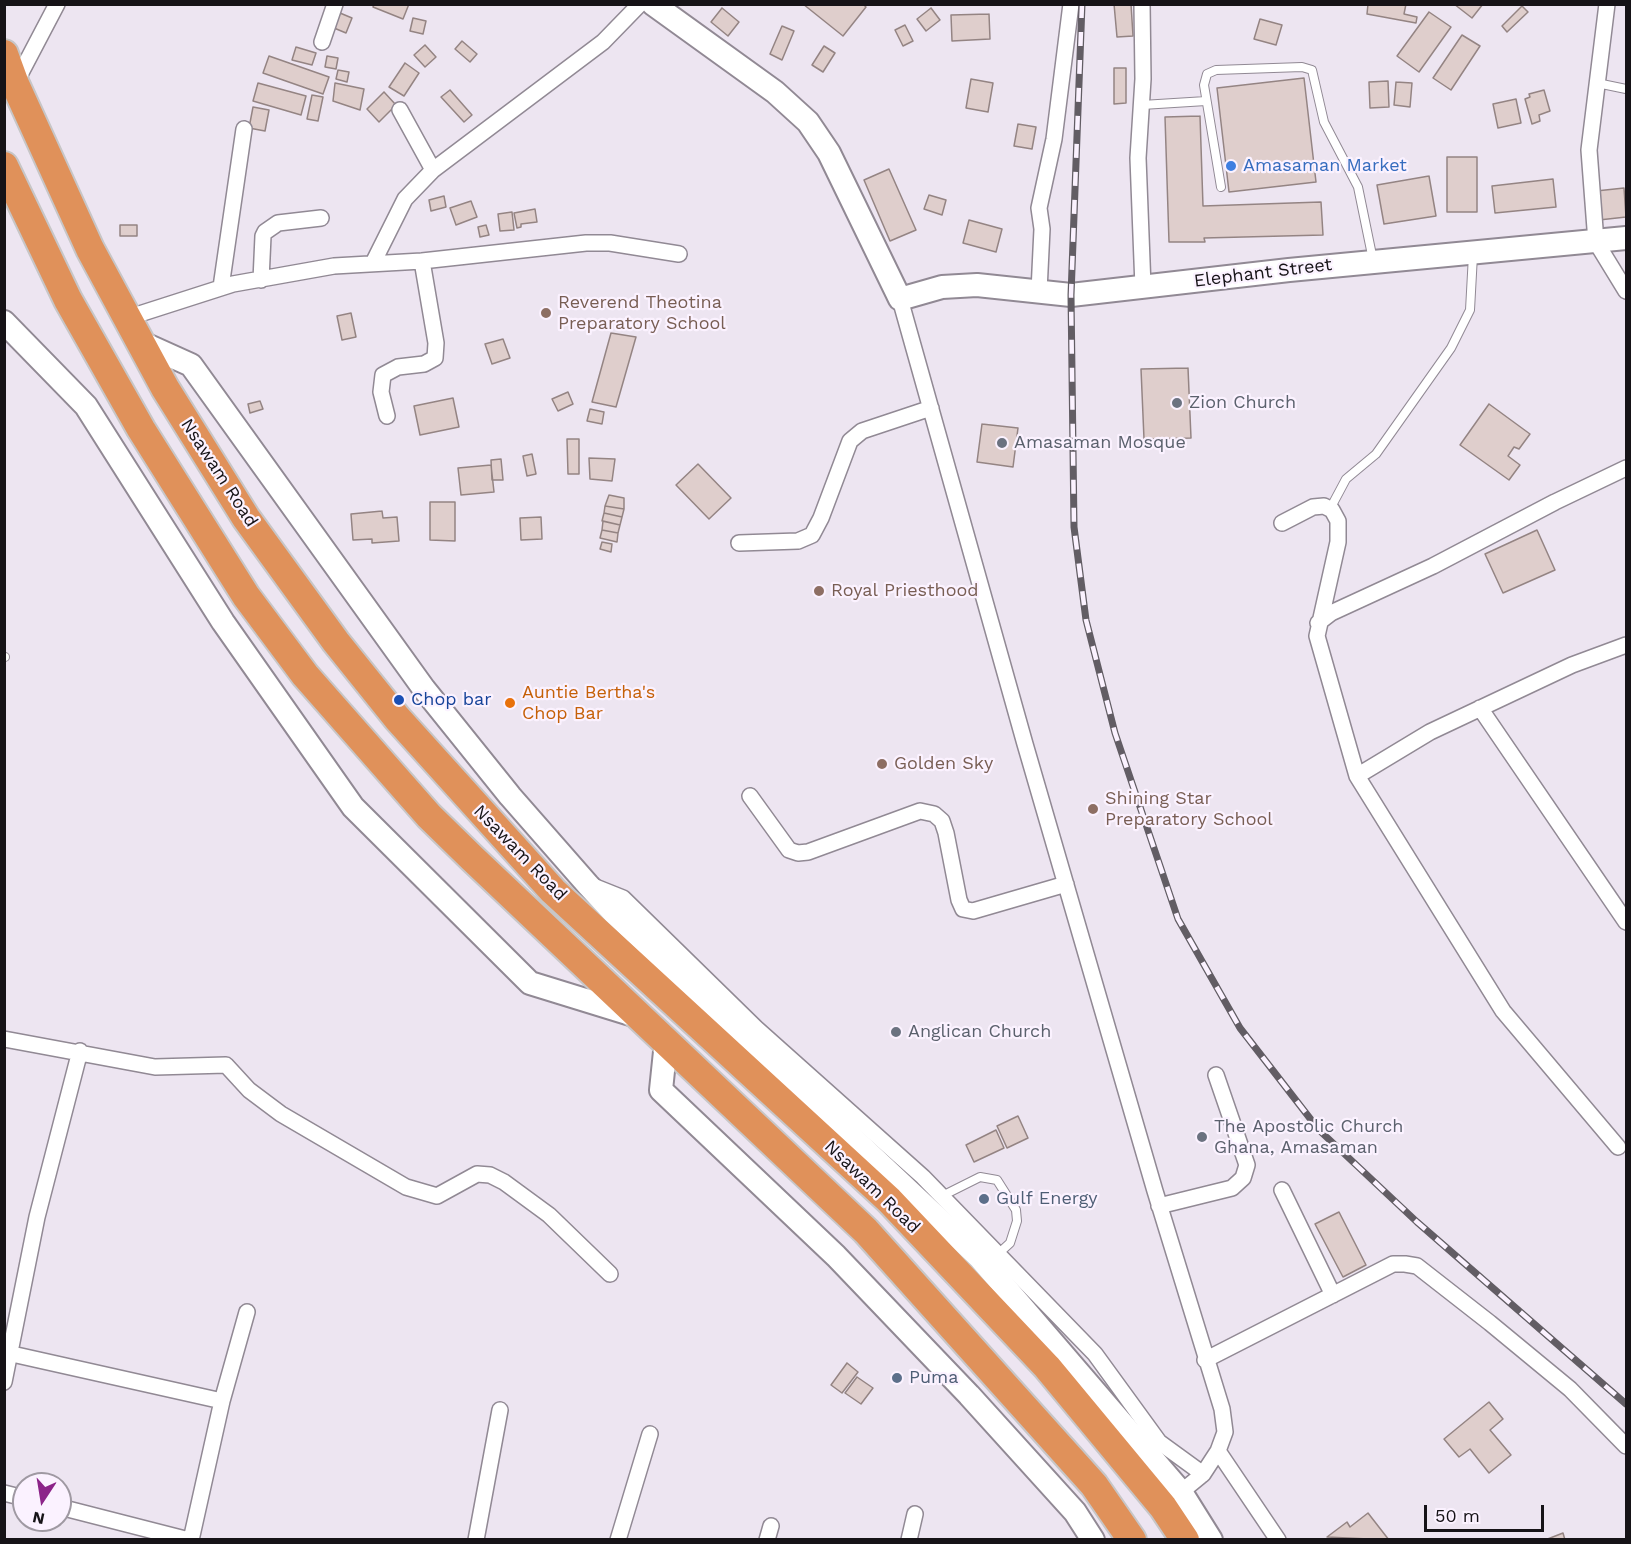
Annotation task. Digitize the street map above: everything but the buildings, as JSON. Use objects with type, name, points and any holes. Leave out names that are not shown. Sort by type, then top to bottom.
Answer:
[{"type":"highway","name":"Nsawam Road","points":[[4,54],[15,84],[90,249],[165,388],[246,518],[329,632],[397,718],[553,891],[889,1200],[1172,1500],[1185,1539]]},
{"type":"highway","name":"Nsawam Road","points":[[4,166],[68,300],[141,429],[246,596],[305,675],[429,816],[866,1231],[1094,1485],[1132,1539]]},
{"type":"main road","points":[[653,4],[775,92],[808,122],[830,153],[900,299]]},
{"type":"main road","name":"Elephant Street","points":[[900,299],[942,287],[977,285],[1071,295],[1373,261],[1473,254],[1626,238]]},
{"type":"main road","points":[[4,322],[86,406],[223,622],[353,807],[530,982],[637,1016]]},
{"type":"main road","points":[[134,330],[190,365],[424,689],[510,796],[588,885],[614,913],[980,1258],[1172,1500],[1210,1539]]},
{"type":"main road","points":[[666,1042],[661,1090],[836,1256],[946,1370],[1075,1512],[1093,1539]]},
{"type":"street","points":[[15,84],[57,4]]},
{"type":"street","points":[[322,42],[335,4]]},
{"type":"street","points":[[373,263],[405,199],[433,170],[603,42],[640,4]]},
{"type":"street","points":[[1039,291],[1042,229],[1039,208],[1054,139],[1071,4]]},
{"type":"street","points":[[1142,4],[1142,105],[1138,158],[1143,287]]},
{"type":"street","points":[[1607,4],[1589,150],[1596,242],[1626,291]]},
{"type":"street","points":[[400,110],[433,170]]},
{"type":"street","points":[[221,287],[244,129]]},
{"type":"street","points":[[261,280],[263,236],[266,232],[278,223],[321,218]]},
{"type":"street","points":[[134,330],[221,287],[334,266],[422,261],[586,243],[610,243],[679,254]]},
{"type":"street","points":[[387,416],[381,392],[383,375],[398,367],[424,364],[435,358],[436,343],[422,261]]},
{"type":"street","points":[[900,299],[1065,884],[1205,1360],[1222,1409],[1225,1432],[1218,1451],[1203,1474],[1172,1500]]},
{"type":"street","points":[[739,543],[798,541],[812,535],[821,518],[850,441],[861,431],[931,408]]},
{"type":"street","points":[[1318,622],[1331,613],[1433,566],[1555,502],[1626,468]]},
{"type":"street","points":[[1282,523],[1313,507],[1324,506],[1330,509],[1338,521],[1339,530],[1318,622],[1317,636],[1357,776],[1503,1011],[1618,1147]]},
{"type":"street","points":[[1357,776],[1430,732],[1572,665],[1626,645]]},
{"type":"street","points":[[1480,708],[1626,922]]},
{"type":"street","points":[[750,796],[789,850],[798,853],[808,852],[920,811],[934,814],[942,821],[946,833],[959,900],[963,909],[973,912],[1065,884]]},
{"type":"street","points":[[588,885],[623,898],[756,1028],[942,1196],[1095,1354],[1159,1442],[1203,1474]]},
{"type":"street","points":[[5,1040],[81,1051],[155,1067],[226,1065],[249,1090],[281,1114],[406,1187],[437,1197],[477,1174],[490,1175],[504,1182],[549,1215],[610,1274]]},
{"type":"street","points":[[4,1383],[12,1354],[37,1217],[81,1051]]},
{"type":"street","points":[[1159,1206],[1232,1188],[1242,1178],[1247,1165],[1216,1074]]},
{"type":"street","points":[[1282,1190],[1333,1294]]},
{"type":"street","points":[[1205,1360],[1393,1264],[1417,1266],[1570,1389],[1626,1446]]},
{"type":"street","points":[[72,1510],[190,1539],[222,1401],[247,1312]]},
{"type":"street","points":[[12,1354],[222,1401]]},
{"type":"street","points":[[476,1539],[500,1410]]},
{"type":"street","points":[[618,1539],[650,1434]]},
{"type":"street","points":[[1218,1451],[1278,1539]]},
{"type":"street","points":[[909,1539],[915,1514]]},
{"type":"lane","points":[[1221,187],[1204,85],[1207,74],[1216,70],[1302,67],[1312,70],[1324,122],[1358,187],[1373,261]]},
{"type":"lane","points":[[1597,82],[1626,89]]},
{"type":"lane","points":[[1142,105],[1206,101]]},
{"type":"lane","points":[[1330,509],[1346,479],[1376,454],[1451,348],[1470,310],[1473,254]]},
{"type":"lane","points":[[942,1196],[980,1177],[997,1180],[1016,1210],[1017,1221],[1010,1243],[999,1254]]},
{"type":"railway","points":[[1082,4],[1071,295],[1074,527],[1086,620],[1115,733],[1178,919],[1240,1028],[1319,1130],[1417,1222],[1626,1404]]},
{"type":"place","name":"Amasaman Market","points":[[1231,166]]},
{"type":"place","name":"Reverend Theotina Preparatory School","points":[[546,313]]},
{"type":"place","name":"Zion Church","points":[[1177,403]]},
{"type":"place","name":"Amasaman Mosque","points":[[1002,443]]},
{"type":"place","name":"Royal Priesthood","points":[[819,591]]},
{"type":"place","name":"Chop bar","points":[[399,700]]},
{"type":"place","name":"Auntie Bertha's Chop Bar","points":[[510,703]]},
{"type":"place","name":"Golden Sky","points":[[882,764]]},
{"type":"place","name":"Shining Star Preparatory School","points":[[1093,809]]},
{"type":"place","name":"Anglican Church","points":[[896,1032]]},
{"type":"place","name":"The Apostolic Church Ghana, Amasaman","points":[[1202,1137]]},
{"type":"place","name":"Gulf Energy","points":[[984,1199]]},
{"type":"place","name":"Puma","points":[[897,1378]]}]
